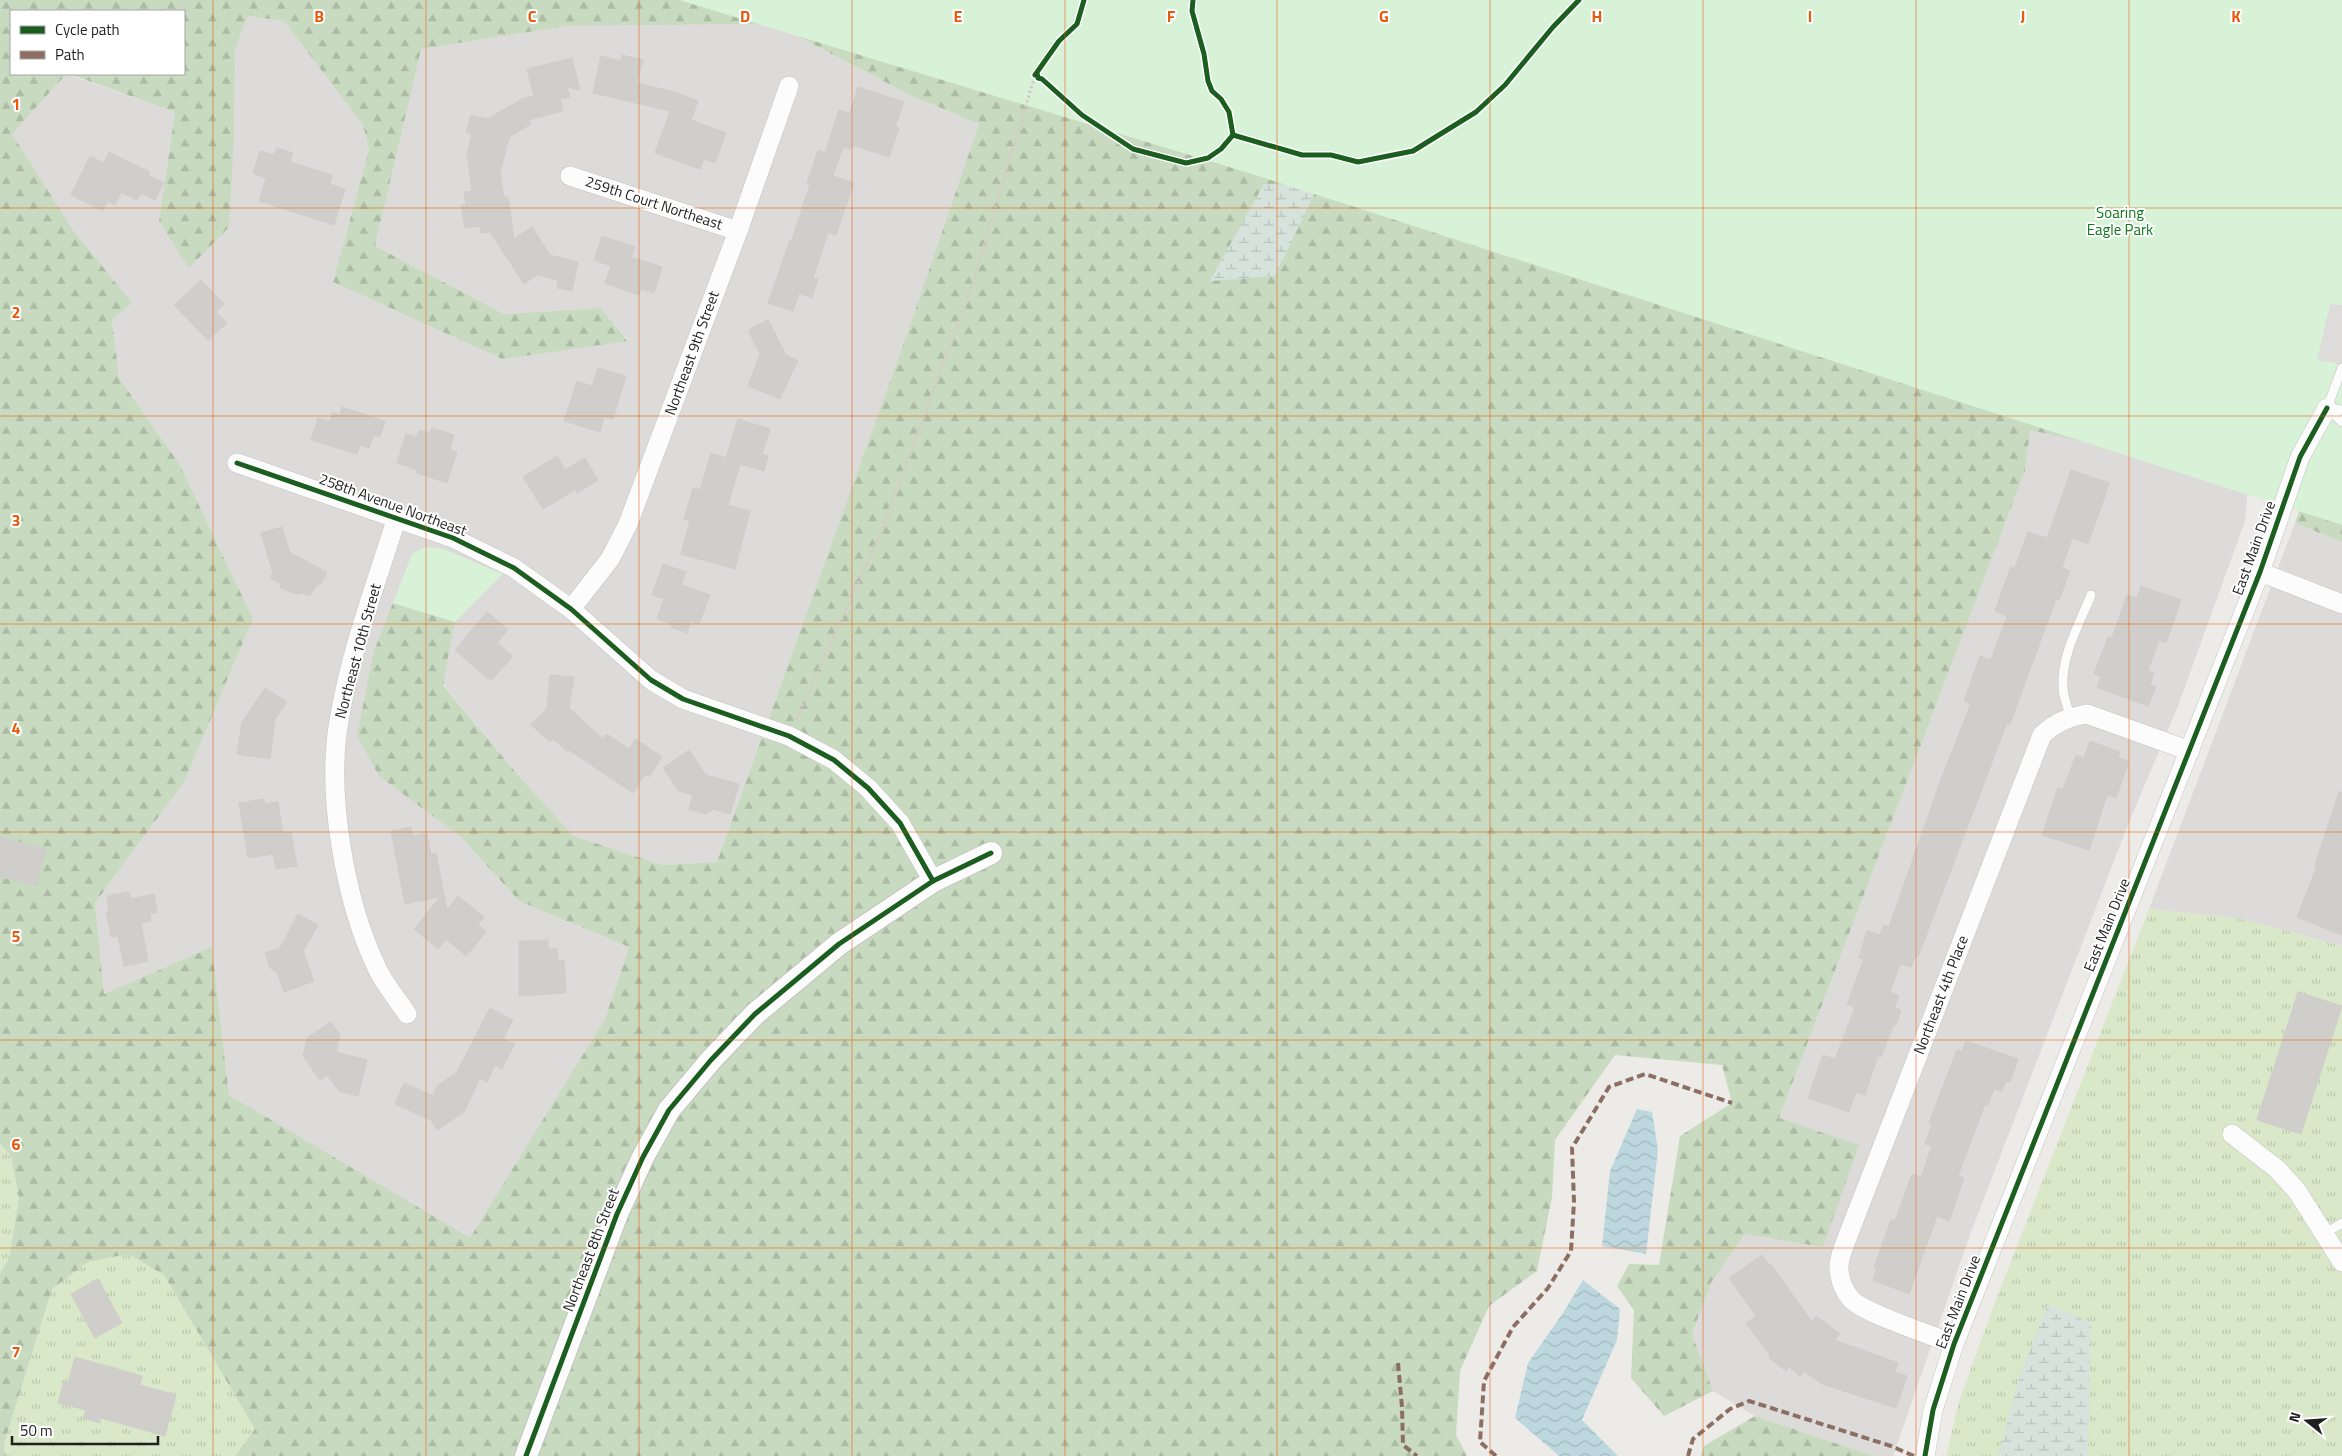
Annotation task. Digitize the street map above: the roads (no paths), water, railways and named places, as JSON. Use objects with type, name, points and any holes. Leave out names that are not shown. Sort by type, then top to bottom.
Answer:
[{"type":"street","name":"Northeast 9th Street","points":[[572,609],[610,559],[628,524],[738,231],[789,86]]},
{"type":"street","name":"259th Court Northeast","points":[[570,176],[738,231]]},
{"type":"street","name":"East Main Drive","points":[[1925,1456],[1933,1410],[1954,1344],[2260,572],[2300,456],[2334,409]]},
{"type":"street","name":"258th Avenue Northeast","points":[[237,463],[453,538],[514,568],[572,609],[651,680],[683,699],[789,736],[834,760],[868,788],[900,823],[933,881]]},
{"type":"street","name":"Northeast 10th Street","points":[[397,517],[355,652],[338,722],[335,775],[341,847],[359,926],[376,968],[407,1014]]},
{"type":"street","points":[[2260,572],[2342,604]]},
{"type":"street","name":"Northeast 4th Place","points":[[1954,1344],[1868,1310],[1851,1299],[1842,1285],[1839,1269],[1842,1252],[2042,735],[2053,725],[2070,717],[2087,714],[2190,751]]},
{"type":"street","name":"Northeast 8th Street","points":[[526,1456],[617,1214],[643,1157],[669,1110],[711,1060],[755,1014],[839,944],[933,881],[991,853]]},
{"type":"street","points":[[2232,1134],[2277,1169],[2297,1191],[2342,1262]]},
{"type":"lane","points":[[2342,368],[2334,409],[2342,422]]},
{"type":"lane","points":[[2070,717],[2063,688],[2065,659],[2091,594]]},
{"type":"lane","points":[[2324,1234],[2342,1223]]},
{"type":"water","points":[[1637,1109],[1652,1112],[1658,1150],[1646,1254],[1602,1246],[1610,1171]]},
{"type":"water","points":[[1583,1280],[1620,1309],[1617,1340],[1582,1420],[1618,1456],[1559,1456],[1515,1418],[1528,1363],[1563,1313]]},
{"type":"park label","name":"Soaring Eagle Park","points":[[2120,222]]}]
